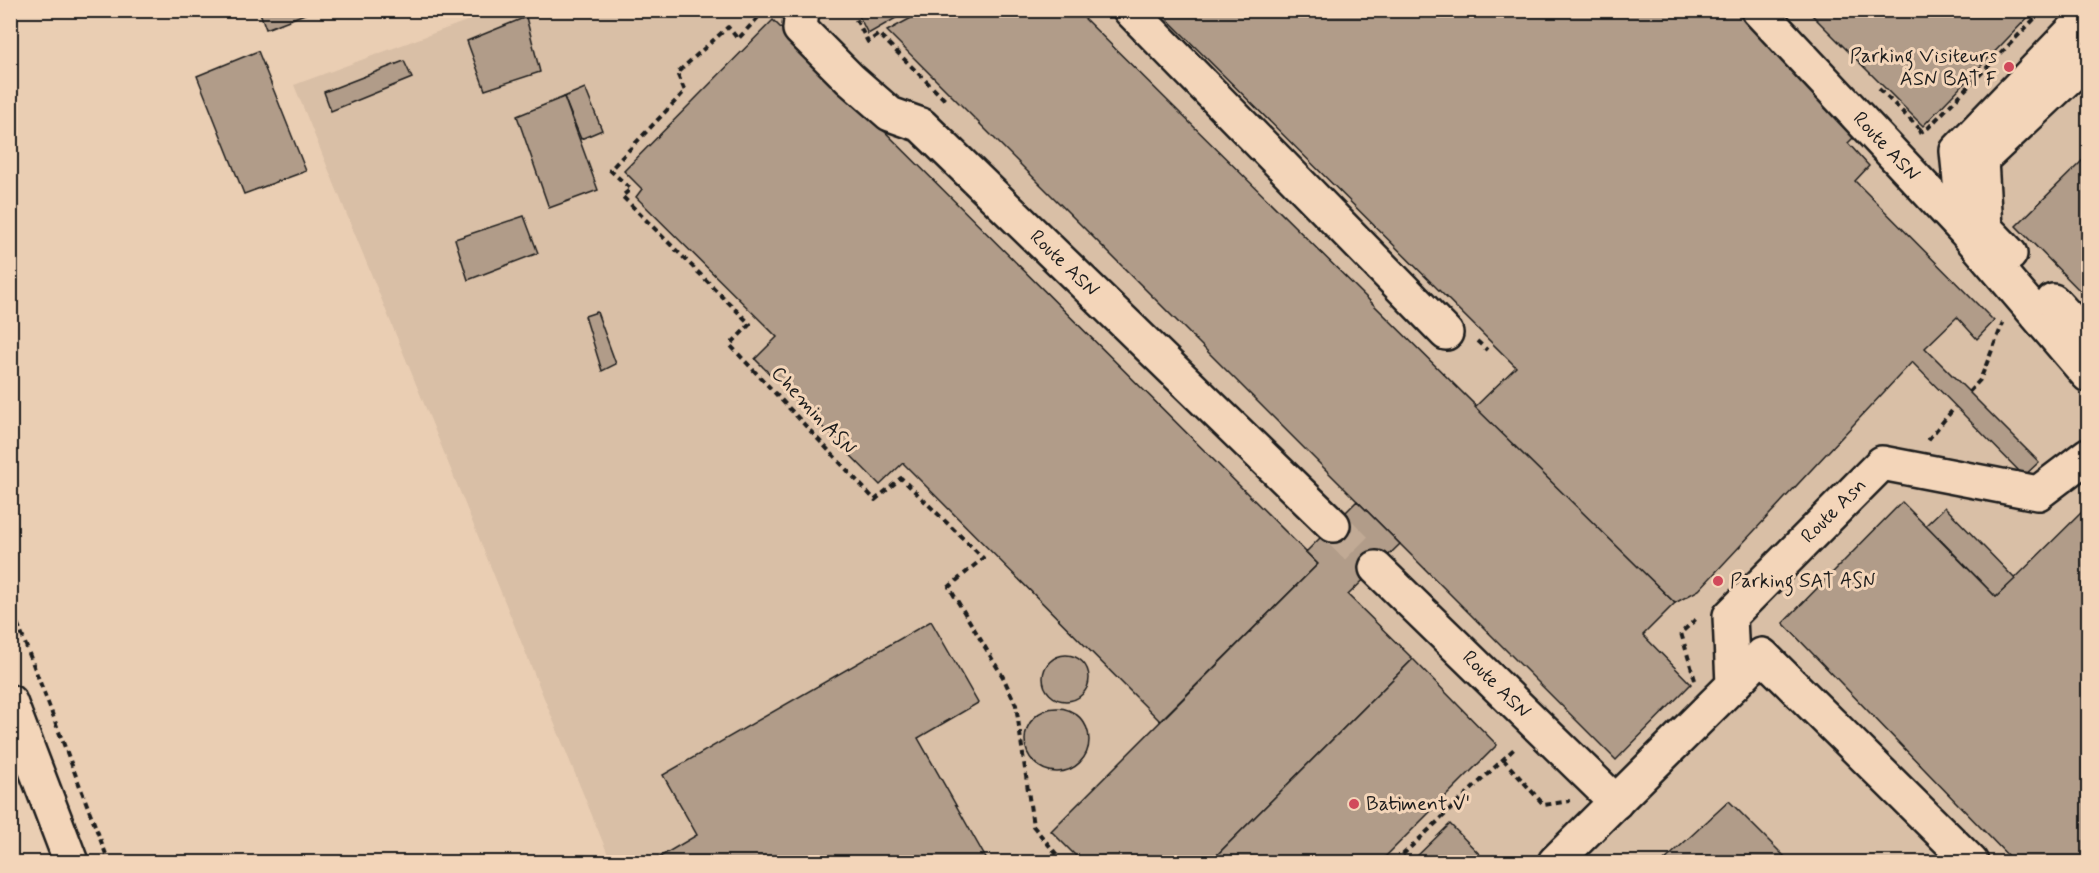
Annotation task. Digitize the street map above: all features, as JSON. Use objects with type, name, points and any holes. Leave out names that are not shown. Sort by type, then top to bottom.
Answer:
[{"type":"street","name":"Route ASN","points":[[802,10],[800,29],[850,79],[890,114],[921,125],[1333,525]]},
{"type":"street","points":[[1130,10],[1446,333]]},
{"type":"street","name":"Route ASN","points":[[1758,10],[1965,231]]},
{"type":"street","points":[[2088,15],[1957,151],[1965,231],[2088,375]]},
{"type":"street","points":[[2088,59],[1981,160],[1985,228],[2088,339]]},
{"type":"street","name":"Route Asn","points":[[1733,685],[1730,616],[1882,463],[2038,493],[2088,455]]},
{"type":"street","name":"Route ASN","points":[[1376,568],[1616,802]]},
{"type":"street","points":[[1555,862],[1762,655],[1971,862]]},
{"type":"street","points":[[10,702],[71,862]]},
{"type":"path","name":"Chemin ASN","points":[[765,10],[738,39],[728,27],[677,73],[685,91],[610,170],[630,189],[622,196],[750,324],[730,345],[875,500],[901,478],[983,558],[950,587],[1003,677],[1016,705],[1033,826],[1063,862]]},
{"type":"path","points":[[10,604],[109,862]]},
{"type":"path","points":[[1681,633],[1695,680]]},
{"type":"shaded area","points":[[496,10],[2088,11],[2088,862],[611,862],[294,85]]},
{"type":"building","points":[[259,10],[315,10],[266,29]]},
{"type":"building","points":[[856,10],[910,10],[868,34]]},
{"type":"building","points":[[926,10],[1076,10],[1675,603],[1643,635],[1691,684],[1616,760],[887,31]]},
{"type":"building","points":[[1158,10],[1736,10],[1859,132],[1848,143],[1869,166],[1855,181],[1994,321],[1977,339],[1957,317],[1925,348],[2039,462],[2024,476],[1912,362],[1699,590],[1675,603],[1475,407],[1516,367]]},
{"type":"building","points":[[1807,10],[2035,10],[1923,126]]},
{"type":"building","points":[[526,17],[540,72],[485,90],[467,41]]},
{"type":"building","points":[[773,20],[1318,564],[1160,721],[903,463],[880,485],[755,359],[777,337],[636,197],[642,189],[624,171]]},
{"type":"building","points":[[258,51],[306,171],[244,194],[197,76]]},
{"type":"building","points":[[404,61],[412,78],[331,111],[324,92]]},
{"type":"building","points":[[585,88],[602,130],[581,139],[564,97]]},
{"type":"building","points":[[564,97],[598,190],[549,208],[517,116]]},
{"type":"building","points":[[2088,155],[2088,299],[2016,226]]},
{"type":"building","points":[[524,216],[538,253],[468,280],[455,239]]},
{"type":"building","points":[[597,312],[616,364],[602,371],[585,316]]},
{"type":"building","points":[[1357,501],[1400,544],[1348,595],[1413,659],[1210,862],[1082,862],[1051,831],[1318,564],[1306,552]]},
{"type":"building","points":[[1902,502],[1996,597],[2088,506],[2088,862],[2014,862],[1783,623]]},
{"type":"building","points":[[1945,507],[2015,579],[1996,597],[1926,525]]},
{"type":"building","points":[[931,621],[978,703],[918,738],[988,862],[651,862],[697,835],[663,775]]},
{"type":"building","points":[[1066,655],[1082,662],[1089,678],[1082,694],[1066,701],[1050,694],[1043,678],[1050,662]]},
{"type":"building","name":"Batiment V'","points":[[1413,659],[1497,745],[1380,862],[1210,862]]},
{"type":"building","points":[[1051,708],[1063,708],[1080,717],[1087,728],[1089,740],[1087,752],[1080,763],[1063,772],[1051,772],[1039,767],[1030,758],[1025,746],[1025,734],[1030,722],[1039,713]]},
{"type":"building","points":[[1729,801],[1790,862],[1664,861]]},
{"type":"building","points":[[1450,824],[1487,862],[1411,862]]},
{"type":"tunnel","points":[[1333,525],[1376,568]]},
{"type":"place","name":"Parking Visiteurs ASN BAT F","points":[[2009,67]]},
{"type":"place","name":"Parking SAT ASN","points":[[1718,581]]},
{"type":"place","name":"Batiment V'","points":[[1354,804]]}]
